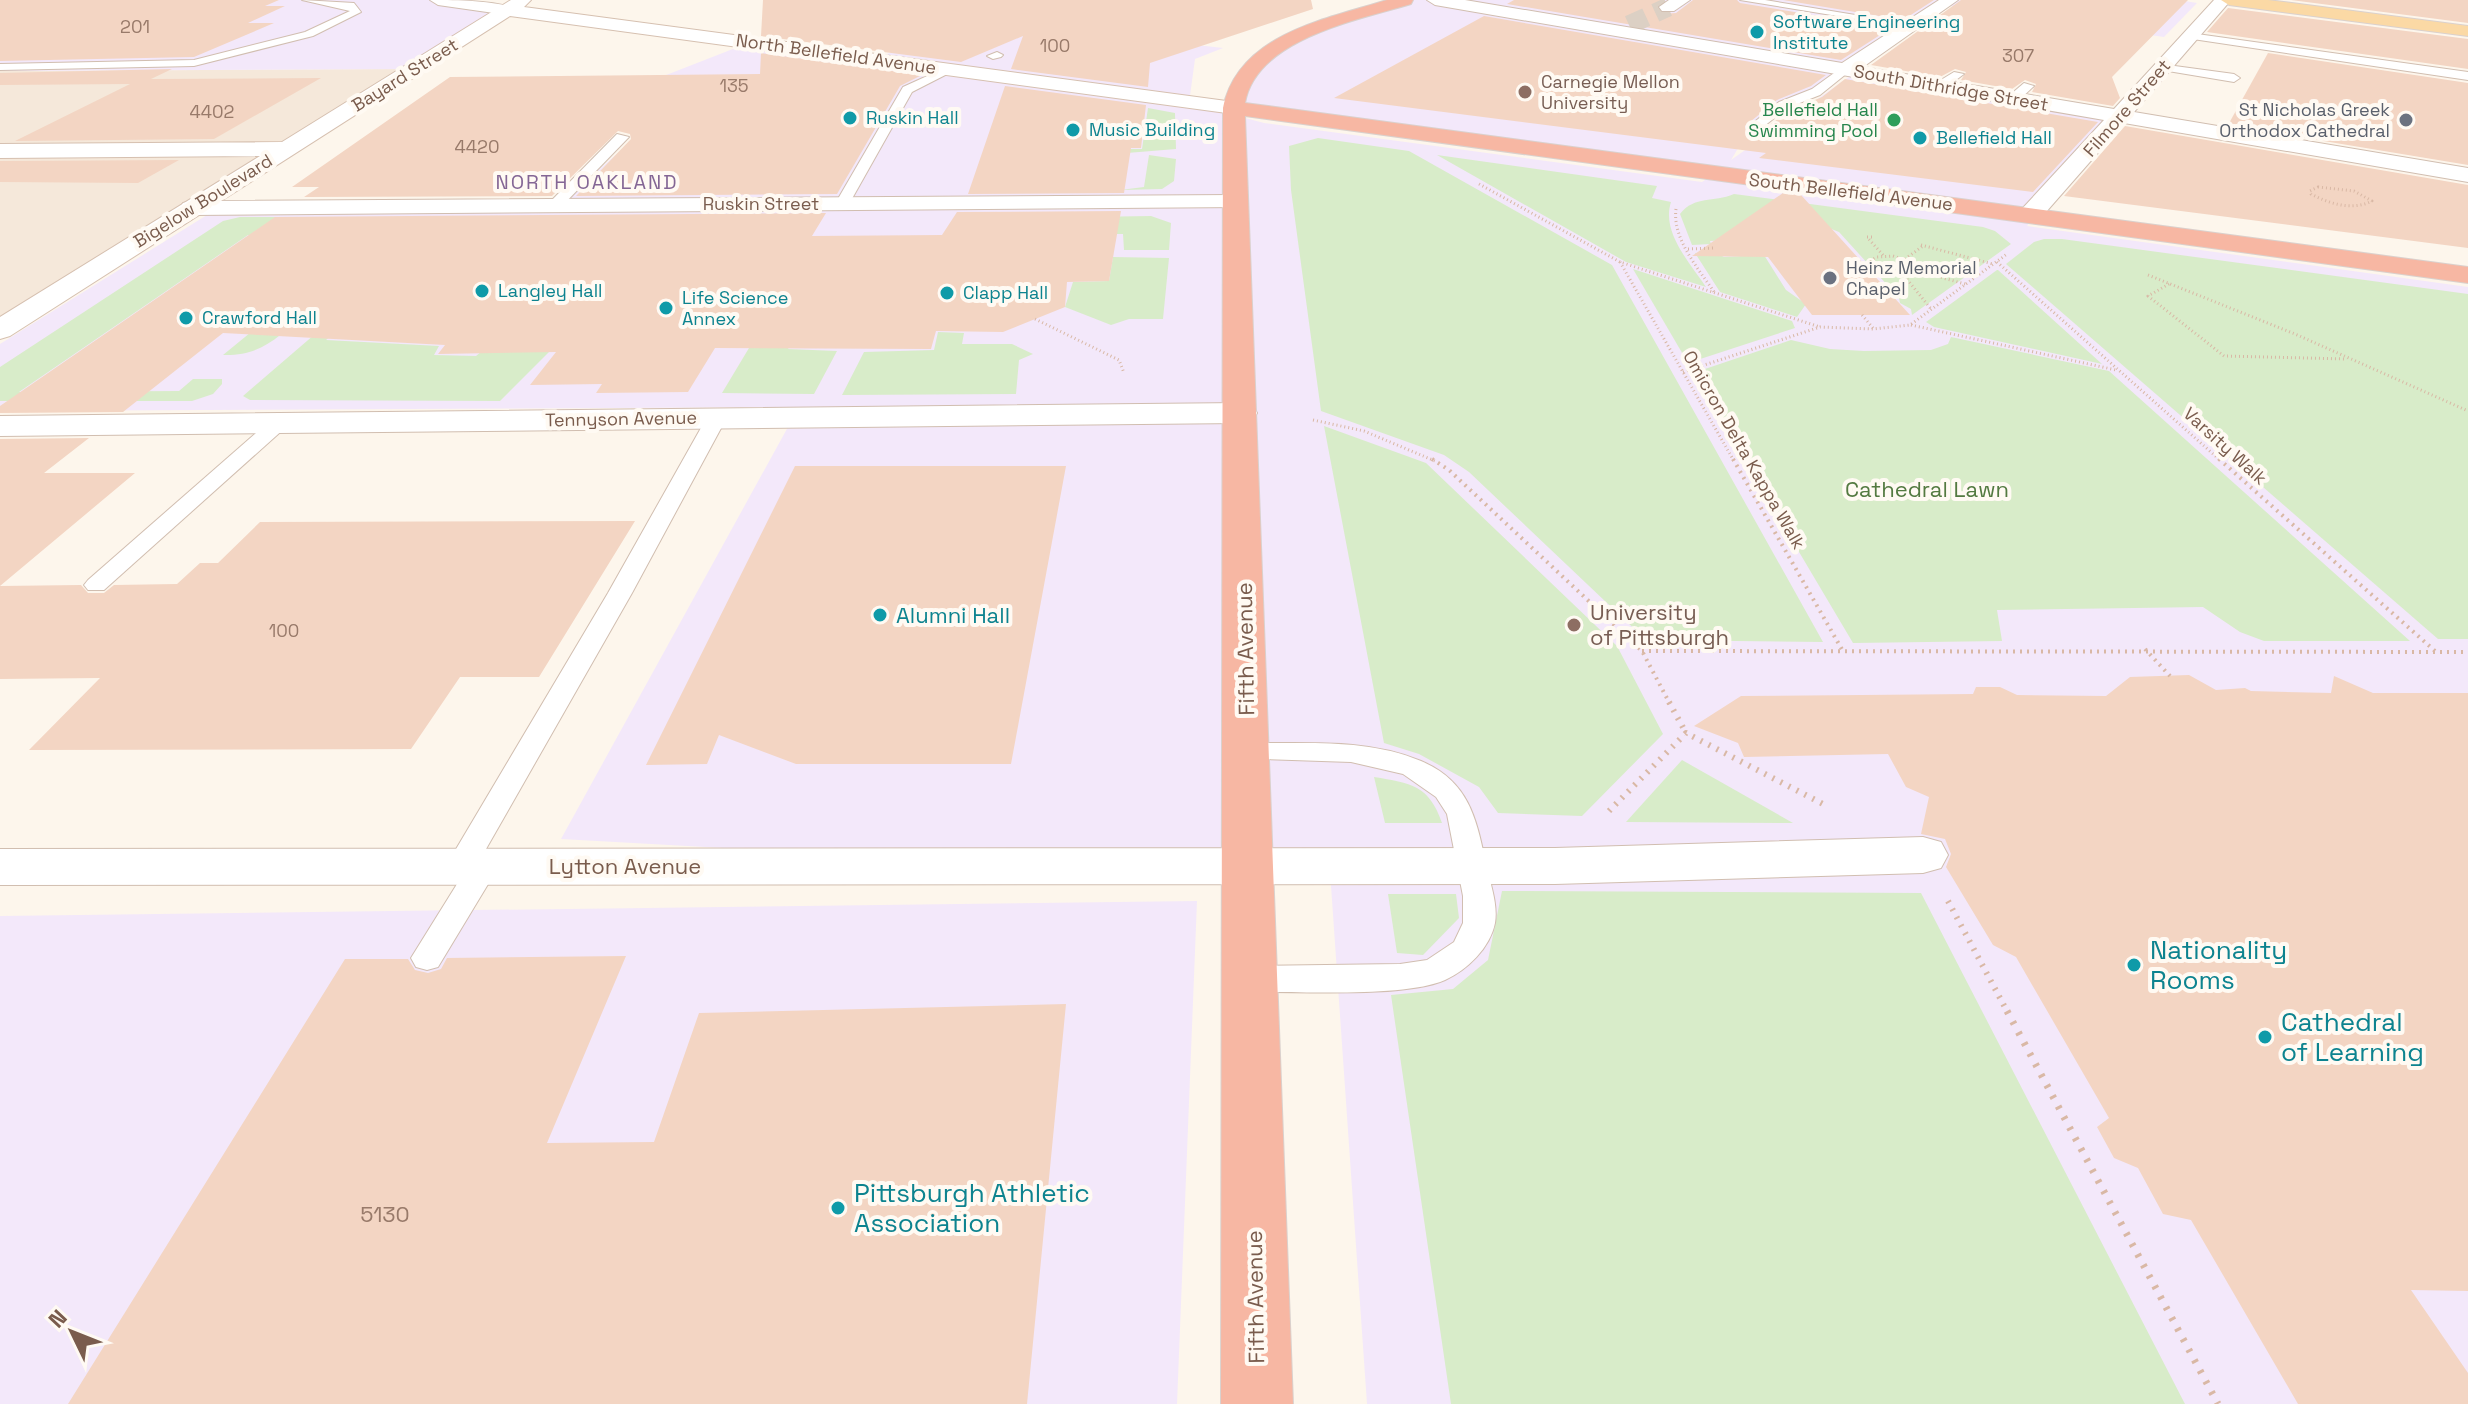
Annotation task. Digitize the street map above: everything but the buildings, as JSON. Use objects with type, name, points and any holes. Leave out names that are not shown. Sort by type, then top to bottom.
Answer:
[{"type":"highway","name":"Fifth Avenue","points":[[1257,1404],[1234,108],[1240,81],[1251,67],[1282,44],[1405,0]]},
{"type":"highway","name":"South Bellefield Avenue","points":[[1234,108],[2468,275]]},
{"type":"main road","points":[[2229,0],[2468,31]]},
{"type":"street","name":"North Bellefield Avenue","points":[[438,0],[516,5],[1234,108]]},
{"type":"street","name":"South Dithridge Street","points":[[1435,0],[1622,28],[1940,86],[2021,92],[2119,116],[2468,175]]},
{"type":"street","points":[[1845,70],[1948,0]]},
{"type":"street","name":"Filmore Street","points":[[2030,215],[2223,0]]},
{"type":"street","name":"Bayard Street","points":[[286,149],[516,5]]},
{"type":"street","name":"Bigelow Boulevard","points":[[0,151],[286,149]]},
{"type":"street","name":"Bigelow Boulevard","points":[[0,330],[286,149]]},
{"type":"street","name":"Ruskin Street","points":[[192,208],[1234,202]]},
{"type":"street","name":"Tennyson Avenue","points":[[0,426],[1241,413]]},
{"type":"street","name":"Lytton Avenue","points":[[0,867],[1249,864],[1473,867],[1923,855]]},
{"type":"lane","points":[[0,67],[194,63],[309,34],[356,12],[354,6],[307,0]]},
{"type":"lane","points":[[1745,0],[1911,25]]},
{"type":"lane","points":[[2186,40],[2468,76]]},
{"type":"lane","points":[[2160,67],[2234,78]]},
{"type":"lane","points":[[842,204],[907,90],[951,69]]},
{"type":"lane","points":[[1753,128],[1783,105],[1816,92],[1845,70]]},
{"type":"lane","points":[[1940,86],[1958,74]]},
{"type":"lane","points":[[555,205],[622,137]]},
{"type":"lane","points":[[427,958],[473,866],[716,419]]},
{"type":"lane","points":[[96,585],[279,423]]},
{"type":"lane","points":[[1247,752],[1351,753],[1413,768],[1446,790],[1461,813],[1473,867],[1479,923],[1466,950],[1435,971],[1400,977],[1251,979]]},
{"type":"path","points":[[1467,177],[1620,262],[1820,327],[1873,329],[1910,325],[2119,371]]},
{"type":"path","points":[[1678,204],[1673,215],[1687,249],[1715,293]]},
{"type":"path","points":[[2344,205],[2347,217]]},
{"type":"path","points":[[1879,237],[1867,237],[1884,256]]},
{"type":"path","points":[[1913,243],[1995,263]]},
{"type":"path","points":[[1905,259],[1924,246]]},
{"type":"path","points":[[1687,249],[1715,248]]},
{"type":"path","points":[[1910,325],[2009,253]]},
{"type":"path","points":[[1914,270],[1914,263],[1905,259],[1884,256],[1870,261],[1884,270],[1914,270],[1966,284]]},
{"type":"path","name":"Omicron Delta Kappa Walk","points":[[1620,262],[1844,653]]},
{"type":"path","name":"Varsity Walk","points":[[1995,263],[2435,651]]},
{"type":"path","points":[[1902,272],[1931,310]]},
{"type":"path","points":[[2141,273],[2352,359],[2468,411]]},
{"type":"path","points":[[2169,284],[2148,296],[2224,356],[2352,359]]},
{"type":"path","points":[[1862,315],[1873,329]]},
{"type":"path","points":[[1035,319],[1119,360],[1122,372],[1134,378]]},
{"type":"path","points":[[1683,372],[1820,327]]},
{"type":"path","points":[[1313,420],[1335,422],[1435,458],[1511,525],[1642,651],[1686,733],[1839,812]]},
{"type":"path","points":[[2144,648],[2170,676]]},
{"type":"path","points":[[1642,651],[1844,653],[2144,648],[2468,652]]},
{"type":"path","points":[[1555,866],[1686,733]]},
{"type":"path","points":[[1923,855],[2218,1404]]},
{"type":"shaded area","points":[[0,0],[438,0],[508,10],[413,69],[0,71]]},
{"type":"shaded area","name":"University of Pittsburgh","points":[[1405,0],[2179,0],[2197,3],[2164,37],[1943,5],[1841,76],[1749,130],[1731,160],[1853,74],[2114,118],[2027,226],[2468,287],[2468,1404],[1367,1404],[1329,857],[834,854],[561,839],[799,407],[0,411],[0,344],[207,215],[555,208],[644,130],[592,104],[738,47],[857,63],[906,48],[970,19],[1223,48],[1195,59],[1189,103],[1264,123],[1702,182],[1713,175],[1234,108],[1242,77],[1282,44]]},
{"type":"shaded area","points":[[413,69],[0,330],[0,71]]},
{"type":"shaded area","points":[[1197,901],[1177,1404],[0,1404],[0,916]]},
{"type":"green space","points":[[1148,108],[1175,113],[1176,149],[1127,153],[1127,149],[1142,149]]},
{"type":"green space","points":[[1318,138],[1409,151],[1612,265],[1823,642],[1646,640],[1469,472],[1444,455],[1321,411],[1291,190],[1289,146]]},
{"type":"green space","points":[[1149,155],[1176,159],[1174,181],[1162,189],[1120,190],[1144,187]]},
{"type":"green space","points":[[1437,155],[1657,186],[1652,198],[1671,202],[1669,213],[1673,236],[1706,287],[1626,262]]},
{"type":"green space","points":[[1734,194],[1983,227],[1995,231],[2011,244],[1912,315],[1911,309],[1900,303],[1899,298],[1839,232],[1804,218],[1745,239],[1692,245],[1680,214],[1692,204]]},
{"type":"green space","points":[[1151,216],[1171,223],[1169,250],[1124,250],[1123,234],[989,234],[1087,217]]},
{"type":"green space","points":[[240,217],[319,217],[265,235],[248,235],[19,392],[179,391],[193,379],[222,379],[222,384],[213,394],[192,401],[0,401],[0,367],[223,221]]},
{"type":"green space","points":[[2044,239],[2468,294],[2468,639],[2438,639],[2006,264],[2034,242]]},
{"type":"green space","points":[[1695,253],[1716,253],[1724,257],[1764,255],[1786,290],[1806,304],[1797,317],[1720,292]]},
{"type":"green space","points":[[1113,257],[1169,258],[1163,319],[1129,319],[1111,325],[1065,307],[1073,282],[1109,281]]},
{"type":"green space","points":[[1633,269],[1792,321],[1795,328],[1688,363]]},
{"type":"green space","points":[[1998,270],[2102,364],[1934,327],[1926,322]]},
{"type":"green space","points":[[832,272],[788,349],[837,351],[814,394],[722,393],[794,273]]},
{"type":"green space","points":[[290,300],[307,313],[260,348],[223,355]]},
{"type":"green space","points":[[369,303],[326,340],[439,346],[434,355],[476,356],[487,347],[555,346],[500,401],[250,400],[243,396],[350,304]]},
{"type":"green space","points":[[938,332],[964,333],[962,344],[1012,344],[1033,354],[1019,360],[1016,394],[842,395],[864,352],[934,350]]},
{"type":"green space","name":"Cathedral Lawn","points":[[1951,337],[2109,371],[2410,641],[2264,641],[2240,632],[2203,607],[1997,610],[2002,641],[1853,643],[1693,373],[1791,340],[1830,349],[1931,350],[1948,344]]},
{"type":"green space","points":[[1324,426],[1426,463],[1617,646],[1663,734],[1582,816],[1498,813],[1479,787],[1419,754],[1384,743]]},
{"type":"green space","points":[[1682,760],[1793,823],[1626,822]]},
{"type":"green space","points":[[1374,777],[1408,784],[1425,793],[1442,823],[1385,823]]},
{"type":"green space","points":[[1502,891],[1921,893],[2185,1404],[1451,1404],[1391,995],[1453,989],[1488,960]]},
{"type":"green space","points":[[1388,894],[1456,894],[1459,918],[1423,955],[1397,953]]},
{"type":"tunnel","points":[[1629,25],[1668,7]]},
{"type":"place","name":"Software Engineering Institute","points":[[1757,32]]},
{"type":"place","name":"Carnegie Mellon University","points":[[1525,92]]},
{"type":"place","name":"Ruskin Hall","points":[[850,118]]},
{"type":"place","name":"Bellefield Hall Swimming Pool","points":[[1894,120]]},
{"type":"place","name":"St Nicholas Greek Orthodox Cathedral","points":[[2406,120]]},
{"type":"place","name":"Music Building","points":[[1073,130]]},
{"type":"place","name":"Bellefield Hall","points":[[1920,138]]},
{"type":"place","name":"Heinz Memorial Chapel","points":[[1830,278]]},
{"type":"place","name":"Langley Hall","points":[[482,291]]},
{"type":"place","name":"Clapp Hall","points":[[947,293]]},
{"type":"place","name":"Life Science Annex","points":[[666,308]]},
{"type":"place","name":"Crawford Hall","points":[[186,318]]},
{"type":"place","name":"Alumni Hall","points":[[880,615]]},
{"type":"place","name":"University of Pittsburgh","points":[[1574,625]]},
{"type":"place","name":"Nationality Rooms","points":[[2134,965]]},
{"type":"place","name":"Cathedral of Learning","points":[[2265,1037]]},
{"type":"place","name":"Pittsburgh Athletic Association","points":[[838,1208]]},
{"type":"district","name":"NORTH OAKLAND","points":[[587,182]]}]
